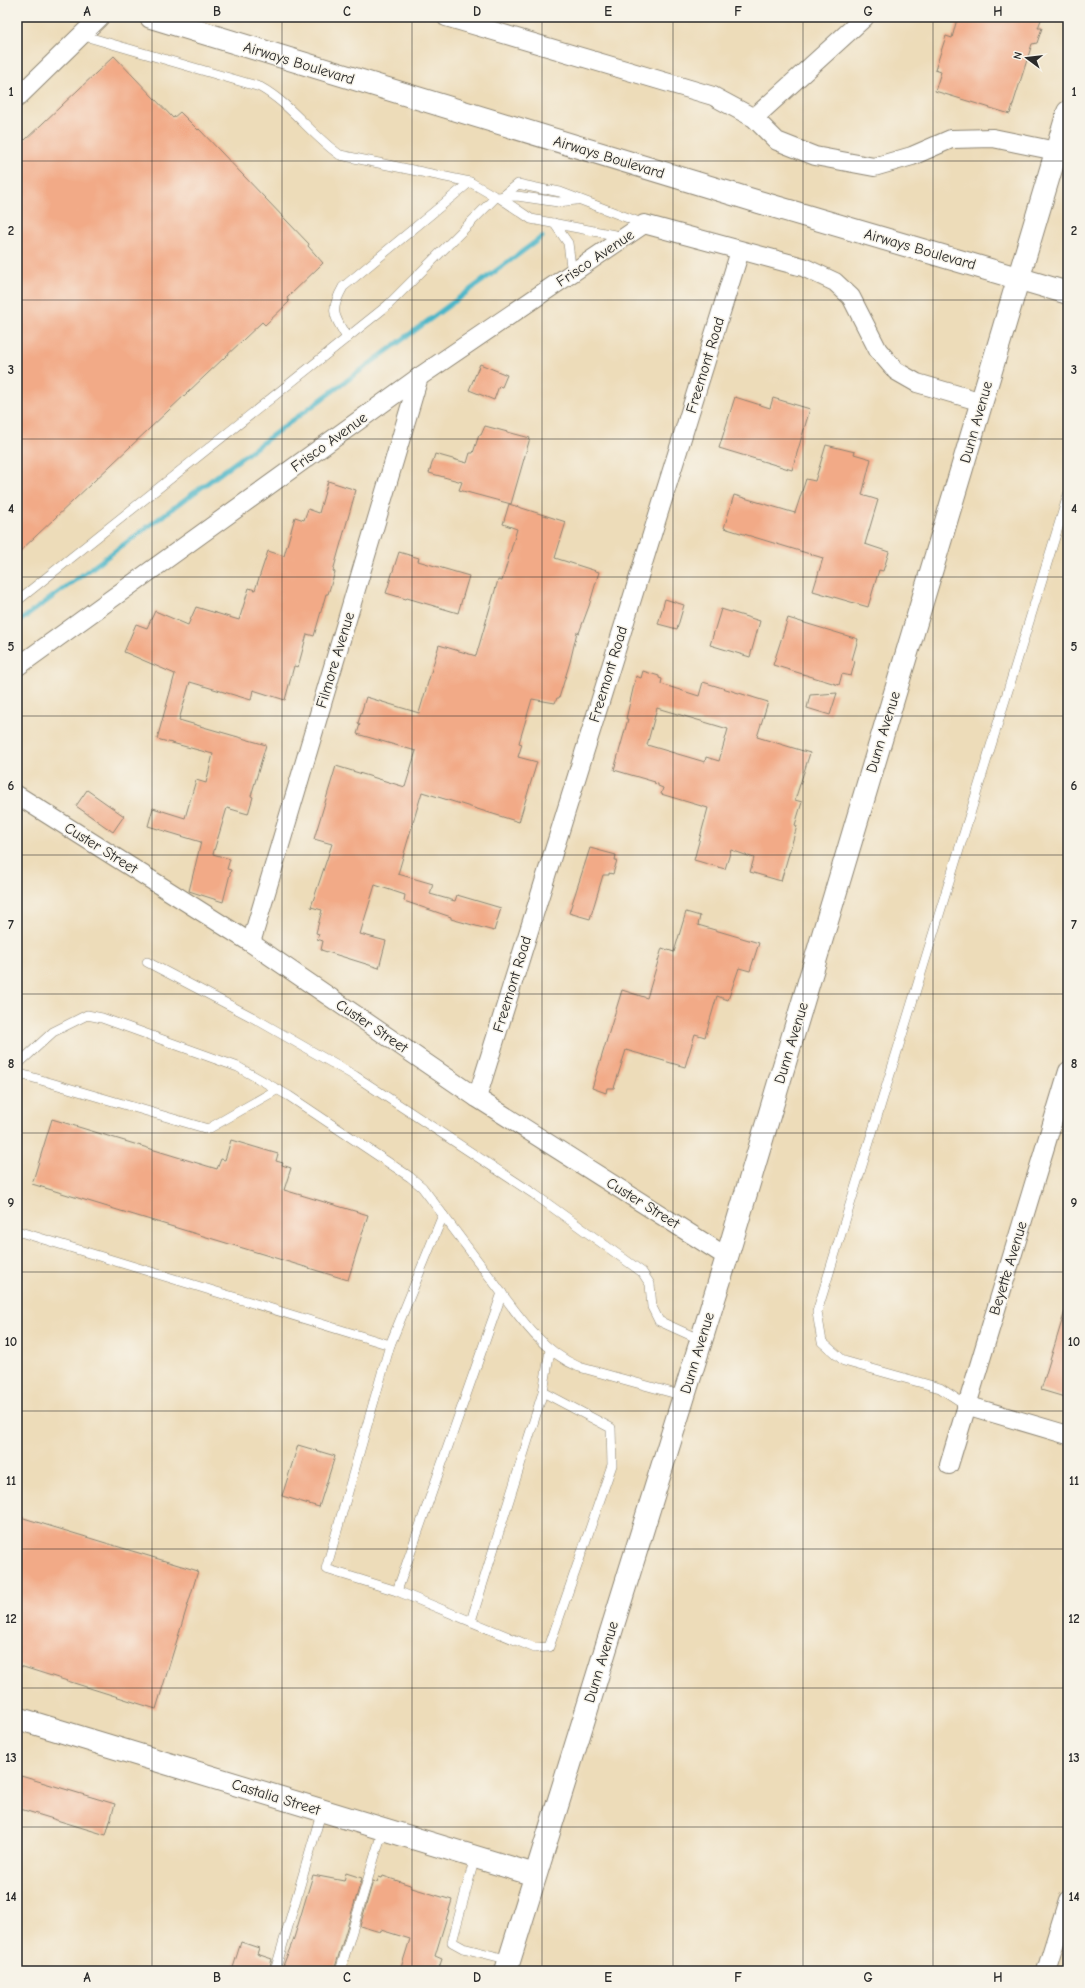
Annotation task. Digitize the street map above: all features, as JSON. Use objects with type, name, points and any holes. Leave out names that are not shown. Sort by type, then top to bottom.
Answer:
[{"type":"main road","name":"Airways Boulevard","points":[[151,17],[344,77],[759,202],[1068,293]]},
{"type":"main road","name":"Dunn Avenue","points":[[508,1966],[727,1257],[1068,112]]},
{"type":"main road","name":"Castalia Street","points":[[17,1718],[535,1875]]},
{"type":"street","points":[[17,98],[100,17]]},
{"type":"street","points":[[446,17],[713,96],[754,118],[777,141],[815,156],[874,167],[912,156],[951,139],[993,138],[1056,151]]},
{"type":"street","points":[[754,118],[864,17]]},
{"type":"street","points":[[644,224],[668,229],[740,251],[803,267],[835,282],[851,298],[878,350],[896,371],[917,384],[982,402]]},
{"type":"street","name":"Frisco Avenue","points":[[17,667],[419,377],[644,224]]},
{"type":"street","name":"Freemont Road","points":[[477,1098],[740,251]]},
{"type":"street","name":"Filmore Avenue","points":[[251,943],[419,377]]},
{"type":"street","name":"Custer Street","points":[[17,795],[251,943],[477,1098],[727,1257]]},
{"type":"street","name":"Beyette Avenue","points":[[949,1465],[1068,1071]]},
{"type":"street","points":[[966,1405],[1068,1435]]},
{"type":"street","points":[[1046,1971],[1068,1900]]},
{"type":"lane","points":[[81,35],[260,87],[274,94],[325,145],[340,155],[470,182],[531,219],[625,237]]},
{"type":"lane","points":[[348,338],[334,316],[335,302],[343,287],[470,182]]},
{"type":"lane","points":[[17,601],[388,305],[498,198],[518,184],[560,192],[576,200],[644,224]]},
{"type":"lane","points":[[498,198],[517,196],[558,202],[576,200]]},
{"type":"lane","points":[[554,223],[568,243],[572,274]]},
{"type":"lane","points":[[966,1405],[940,1388],[844,1361],[822,1342],[817,1312],[1068,495]]},
{"type":"lane","points":[[147,962],[252,1017],[355,1076],[534,1194],[642,1272],[650,1284],[652,1307],[659,1321],[701,1340]]},
{"type":"lane","points":[[17,1066],[53,1032],[87,1015],[102,1018],[238,1067],[278,1089],[410,1177],[422,1187],[518,1314],[550,1350],[566,1362],[579,1367],[684,1396]]},
{"type":"lane","points":[[17,1073],[208,1129],[278,1089]]},
{"type":"lane","points":[[443,1215],[390,1346],[326,1569],[397,1591],[535,1648],[549,1647],[612,1464],[611,1428],[543,1392]]},
{"type":"lane","points":[[17,1231],[390,1346]]},
{"type":"lane","points":[[397,1591],[502,1293]]},
{"type":"lane","points":[[471,1621],[543,1392],[550,1350]]},
{"type":"lane","points":[[275,1971],[322,1810]]},
{"type":"lane","points":[[340,1971],[383,1829]]},
{"type":"lane","points":[[475,1857],[452,1942],[462,1948],[508,1966]]},
{"type":"building","points":[[963,17],[1042,17],[1038,28],[1042,28],[1037,43],[1032,44],[1010,114],[935,91],[941,72],[935,70],[946,36],[952,38],[957,19],[962,20]]},
{"type":"building","points":[[114,56],[173,118],[180,112],[198,130],[199,129],[309,244],[308,246],[323,263],[287,298],[289,302],[265,325],[262,322],[17,554],[17,145],[24,139],[25,140]]},
{"type":"building","points":[[480,364],[507,375],[502,387],[499,386],[494,400],[469,390]]},
{"type":"building","points":[[735,397],[770,408],[773,398],[810,409],[792,470],[719,448]]},
{"type":"building","points":[[485,426],[530,438],[511,504],[459,490],[462,482],[429,473],[435,454],[467,463],[470,453],[473,453],[479,435],[481,435]]},
{"type":"building","points":[[826,445],[855,452],[854,454],[871,459],[862,495],[878,500],[865,544],[889,552],[883,571],[879,570],[868,607],[813,591],[823,558],[724,528],[734,495],[795,513],[806,479],[815,481]]},
{"type":"building","points":[[328,481],[356,490],[333,571],[335,572],[328,594],[326,594],[314,636],[307,634],[298,667],[294,666],[285,700],[253,690],[251,700],[190,682],[179,720],[266,745],[251,796],[253,797],[248,814],[227,808],[213,854],[230,859],[227,869],[231,870],[223,902],[189,891],[201,842],[148,826],[153,808],[185,818],[196,780],[206,783],[213,754],[157,739],[175,674],[124,652],[136,624],[147,628],[155,611],[188,625],[196,607],[239,620],[249,588],[255,590],[268,551],[284,556],[295,517],[304,520],[308,509],[319,513]]},
{"type":"building","points":[[509,504],[566,522],[555,558],[599,572],[589,606],[579,633],[577,632],[559,698],[557,698],[555,703],[532,699],[519,743],[522,744],[518,757],[537,762],[519,822],[422,792],[398,874],[433,884],[430,894],[455,901],[457,895],[501,908],[494,931],[451,919],[451,917],[404,901],[405,895],[375,885],[360,934],[386,941],[379,968],[321,950],[323,941],[317,939],[319,934],[316,933],[322,910],[311,907],[332,844],[314,839],[336,766],[405,787],[416,751],[357,734],[360,724],[358,723],[366,697],[419,713],[439,645],[476,656],[498,580],[502,581],[517,529],[503,524]]},
{"type":"building","points":[[399,552],[419,558],[418,561],[469,576],[458,613],[386,593]]},
{"type":"building","points":[[665,599],[684,605],[677,629],[658,624]]},
{"type":"building","points":[[721,609],[760,621],[750,657],[710,645]]},
{"type":"building","points":[[788,618],[858,639],[852,660],[855,661],[851,676],[842,674],[839,685],[773,665]]},
{"type":"building","points":[[643,671],[659,676],[659,678],[662,679],[661,684],[699,696],[703,682],[768,702],[757,737],[810,753],[795,800],[802,802],[795,825],[797,826],[781,881],[750,872],[754,858],[731,850],[725,869],[694,860],[708,808],[661,794],[663,788],[654,783],[655,782],[614,770],[628,719],[626,719],[636,676],[641,678]],"holes":[[[657,708],[728,729],[719,761],[706,757],[705,762],[647,745]]]},
{"type":"building","points":[[837,693],[830,715],[807,708],[810,695]]},
{"type":"building","points":[[87,790],[124,816],[113,832],[76,806]]},
{"type":"building","points":[[590,848],[616,855],[615,860],[617,860],[613,874],[609,873],[609,875],[603,875],[590,919],[569,913]]},
{"type":"building","points":[[686,912],[700,916],[698,925],[759,943],[750,971],[739,968],[728,1000],[717,996],[705,1037],[695,1034],[685,1067],[626,1050],[614,1088],[607,1088],[606,1093],[592,1088],[622,990],[647,998],[662,948],[674,952]]},
{"type":"building","points":[[52,1119],[217,1169],[221,1159],[225,1160],[231,1140],[278,1154],[276,1161],[291,1168],[284,1190],[368,1215],[348,1280],[32,1184]]},
{"type":"building","points":[[1065,1311],[1068,1311],[1068,1398],[1041,1390]]},
{"type":"building","points":[[298,1445],[335,1456],[319,1507],[282,1496]]},
{"type":"building","points":[[17,1516],[198,1571],[156,1709],[17,1665]]},
{"type":"building","points":[[21,1776],[115,1804],[106,1835],[17,1808],[17,1790]]},
{"type":"building","points":[[346,1873],[362,1878],[334,1971],[281,1971],[294,1938],[313,1875],[344,1881]]},
{"type":"building","points":[[383,1876],[410,1885],[412,1888],[452,1900],[435,1956],[442,1959],[438,1971],[400,1971],[410,1939],[381,1930],[380,1932],[360,1926],[373,1881],[377,1882],[379,1877],[382,1878]]},
{"type":"building","points":[[241,1942],[259,1948],[257,1954],[272,1959],[269,1971],[232,1971]]},
{"type":"waterway","points":[[17,623],[542,237]]}]
